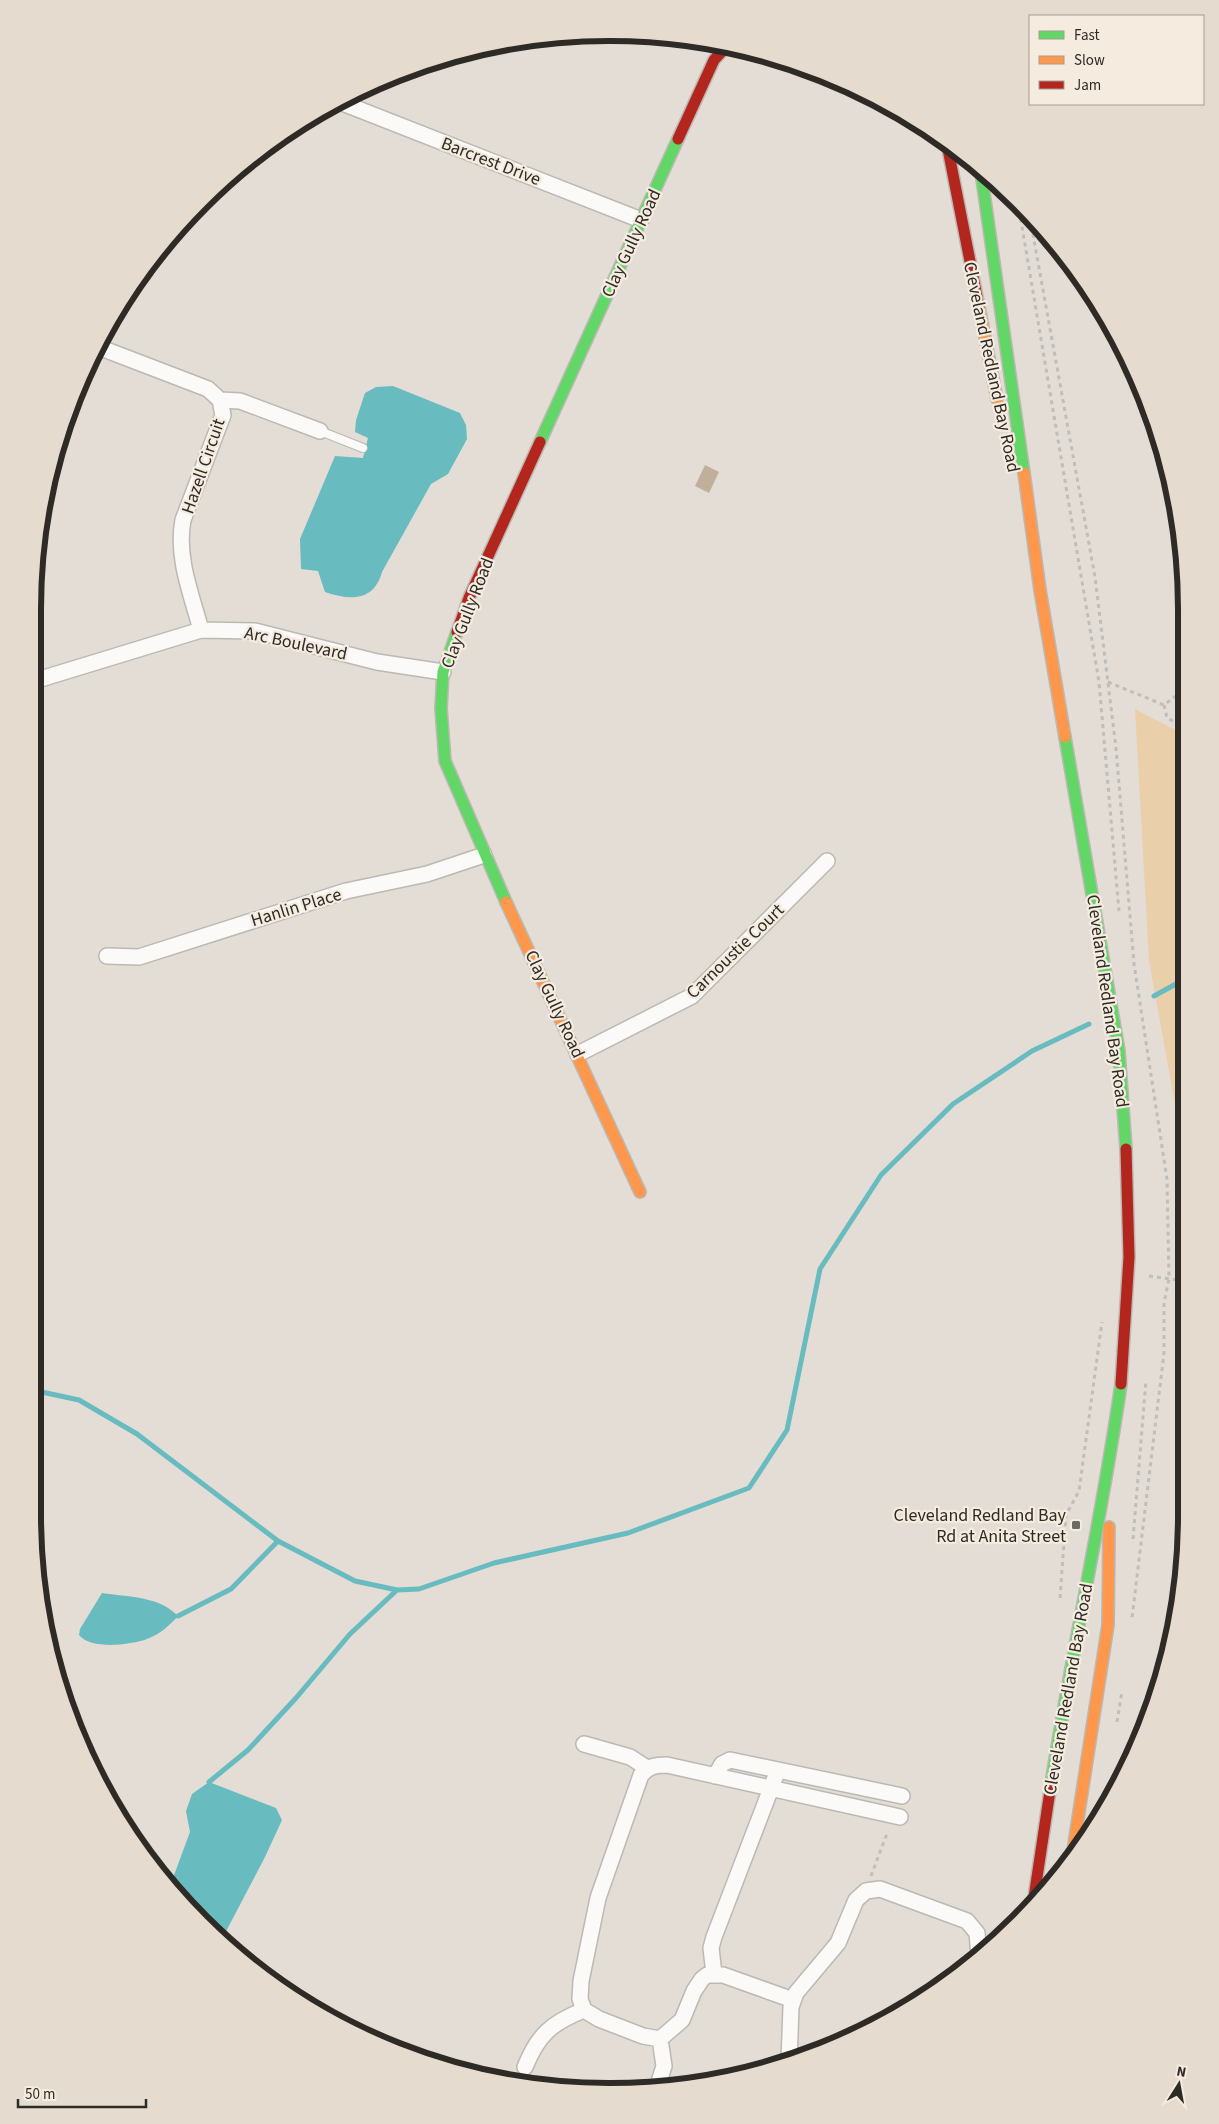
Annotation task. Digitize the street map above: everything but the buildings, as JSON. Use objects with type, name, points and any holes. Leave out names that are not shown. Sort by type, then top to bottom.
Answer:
[{"type":"main road","name":"Clay Gully Road","points":[[640,1192],[578,1054],[484,855],[445,762],[441,708],[443,672],[469,598],[714,60],[721,52]]},
{"type":"main road","name":"Cleveland Redland Bay Road","points":[[949,155],[1000,412]]},
{"type":"main road","name":"Cleveland Redland Bay Road","points":[[982,181],[1040,590],[1117,1041],[1126,1147],[1129,1257],[1124,1366],[1108,1475],[1078,1625],[1042,1836],[1035,1891]]},
{"type":"main road","name":"Cleveland Redland Bay Road","points":[[1009,450],[1040,590]]},
{"type":"main road","name":"Cleveland Redland Bay Road","points":[[1071,1839],[1108,1625],[1110,1560],[1108,1475]]},
{"type":"main road","points":[[1042,1836],[1071,1839]]},
{"type":"street","name":"Barcrest Drive","points":[[348,105],[641,220]]},
{"type":"street","name":"Hazell Circuit","points":[[104,350],[208,389],[220,400],[223,415],[184,520],[180,537],[181,554],[201,630]]},
{"type":"street","points":[[220,400],[240,400],[320,432]]},
{"type":"street","name":"Arc Boulevard","points":[[41,679],[201,630],[255,631],[290,638],[377,662],[443,672]]},
{"type":"street","name":"Hanlin Place","points":[[107,956],[139,957],[346,891],[427,874],[484,855]]},
{"type":"street","name":"Carnoustie Court","points":[[578,1054],[692,996],[827,861]]},
{"type":"street","points":[[584,1744],[630,1757],[647,1768]]},
{"type":"street","points":[[715,1776],[722,1764],[730,1760],[902,1796]]},
{"type":"street","points":[[660,2039],[643,2036],[616,2026],[584,2010],[580,2000],[581,1981],[598,1898],[624,1829],[636,1787],[647,1768],[656,1765],[667,1765],[897,1817]]},
{"type":"street","points":[[714,1974],[711,1948],[714,1937],[772,1790],[778,1770]]},
{"type":"street","points":[[790,2054],[793,2000],[838,1943],[856,1900],[860,1895],[873,1889],[889,1892],[967,1921],[973,1926],[979,1940],[979,1946]]},
{"type":"street","points":[[660,2039],[682,2020],[694,1991],[702,1978],[714,1974],[732,1978],[793,2000]]},
{"type":"street","points":[[525,2068],[532,2048],[546,2029],[584,2010]]},
{"type":"street","points":[[659,2081],[664,2066],[660,2039]]},
{"type":"lane","points":[[320,432],[363,448]]},
{"type":"path","points":[[1021,218],[1099,682],[1119,915]]},
{"type":"path","points":[[1108,682],[1164,705]]},
{"type":"path","points":[[1164,705],[1178,694]]},
{"type":"path","points":[[1164,705],[1167,718],[1178,724]]},
{"type":"path","points":[[1150,1266],[1150,1276]]},
{"type":"path","points":[[873,1889],[871,1875],[897,1817]]},
{"type":"shaded area","points":[[1135,709],[1178,731],[1178,1120],[1149,961]]},
{"type":"water","points":[[393,386],[460,413],[466,425],[467,439],[448,474],[431,484],[373,589],[360,596],[352,597],[325,592],[318,571],[301,569],[300,539],[335,456],[363,458],[368,438],[355,432],[356,420],[365,393],[376,387]]},
{"type":"water","points":[[102,1593],[143,1598],[170,1609],[178,1616],[156,1635],[147,1639],[111,1645],[92,1643],[79,1635],[80,1629]]},
{"type":"water","points":[[209,1782],[276,1808],[282,1820],[225,1933],[173,1878],[190,1832],[186,1811],[192,1794]]},
{"type":"waterway","points":[[1154,996],[1178,983]]},
{"type":"waterway","points":[[41,1392],[79,1400],[137,1434],[278,1541],[355,1581],[397,1590],[419,1589],[494,1563],[628,1533],[749,1488],[787,1430],[820,1269],[881,1175],[953,1104],[1032,1051],[1089,1024]]},
{"type":"waterway","points":[[178,1616],[231,1589],[278,1541]]},
{"type":"waterway","points":[[209,1782],[248,1750],[296,1698],[350,1634],[397,1590]]},
{"type":"traffic: fast","points":[[540,442],[678,139]]},
{"type":"traffic: fast","points":[[982,181],[1024,473]]},
{"type":"traffic: fast","points":[[457,632],[443,672],[441,708],[445,761],[506,902]]},
{"type":"traffic: fast","points":[[1065,737],[1119,1051],[1126,1149]]},
{"type":"traffic: fast","points":[[1051,1784],[1121,1384]]},
{"type":"traffic: slow","points":[[979,307],[997,399]]},
{"type":"traffic: slow","points":[[1024,473],[1040,590],[1065,737]]},
{"type":"traffic: slow","points":[[506,902],[640,1192]]},
{"type":"traffic: slow","points":[[1075,1840],[1108,1625],[1109,1527]]},
{"type":"traffic: jam","points":[[678,139],[714,60],[721,52]]},
{"type":"traffic: jam","points":[[949,155],[979,307]]},
{"type":"traffic: jam","points":[[457,632],[469,598],[540,442]]},
{"type":"traffic: jam","points":[[1121,1384],[1129,1257],[1126,1149]]},
{"type":"traffic: jam","points":[[1035,1891],[1051,1784]]},
{"type":"place","name":"Cleveland Redland Bay Rd at Anita Street","points":[[1076,1525]]}]
